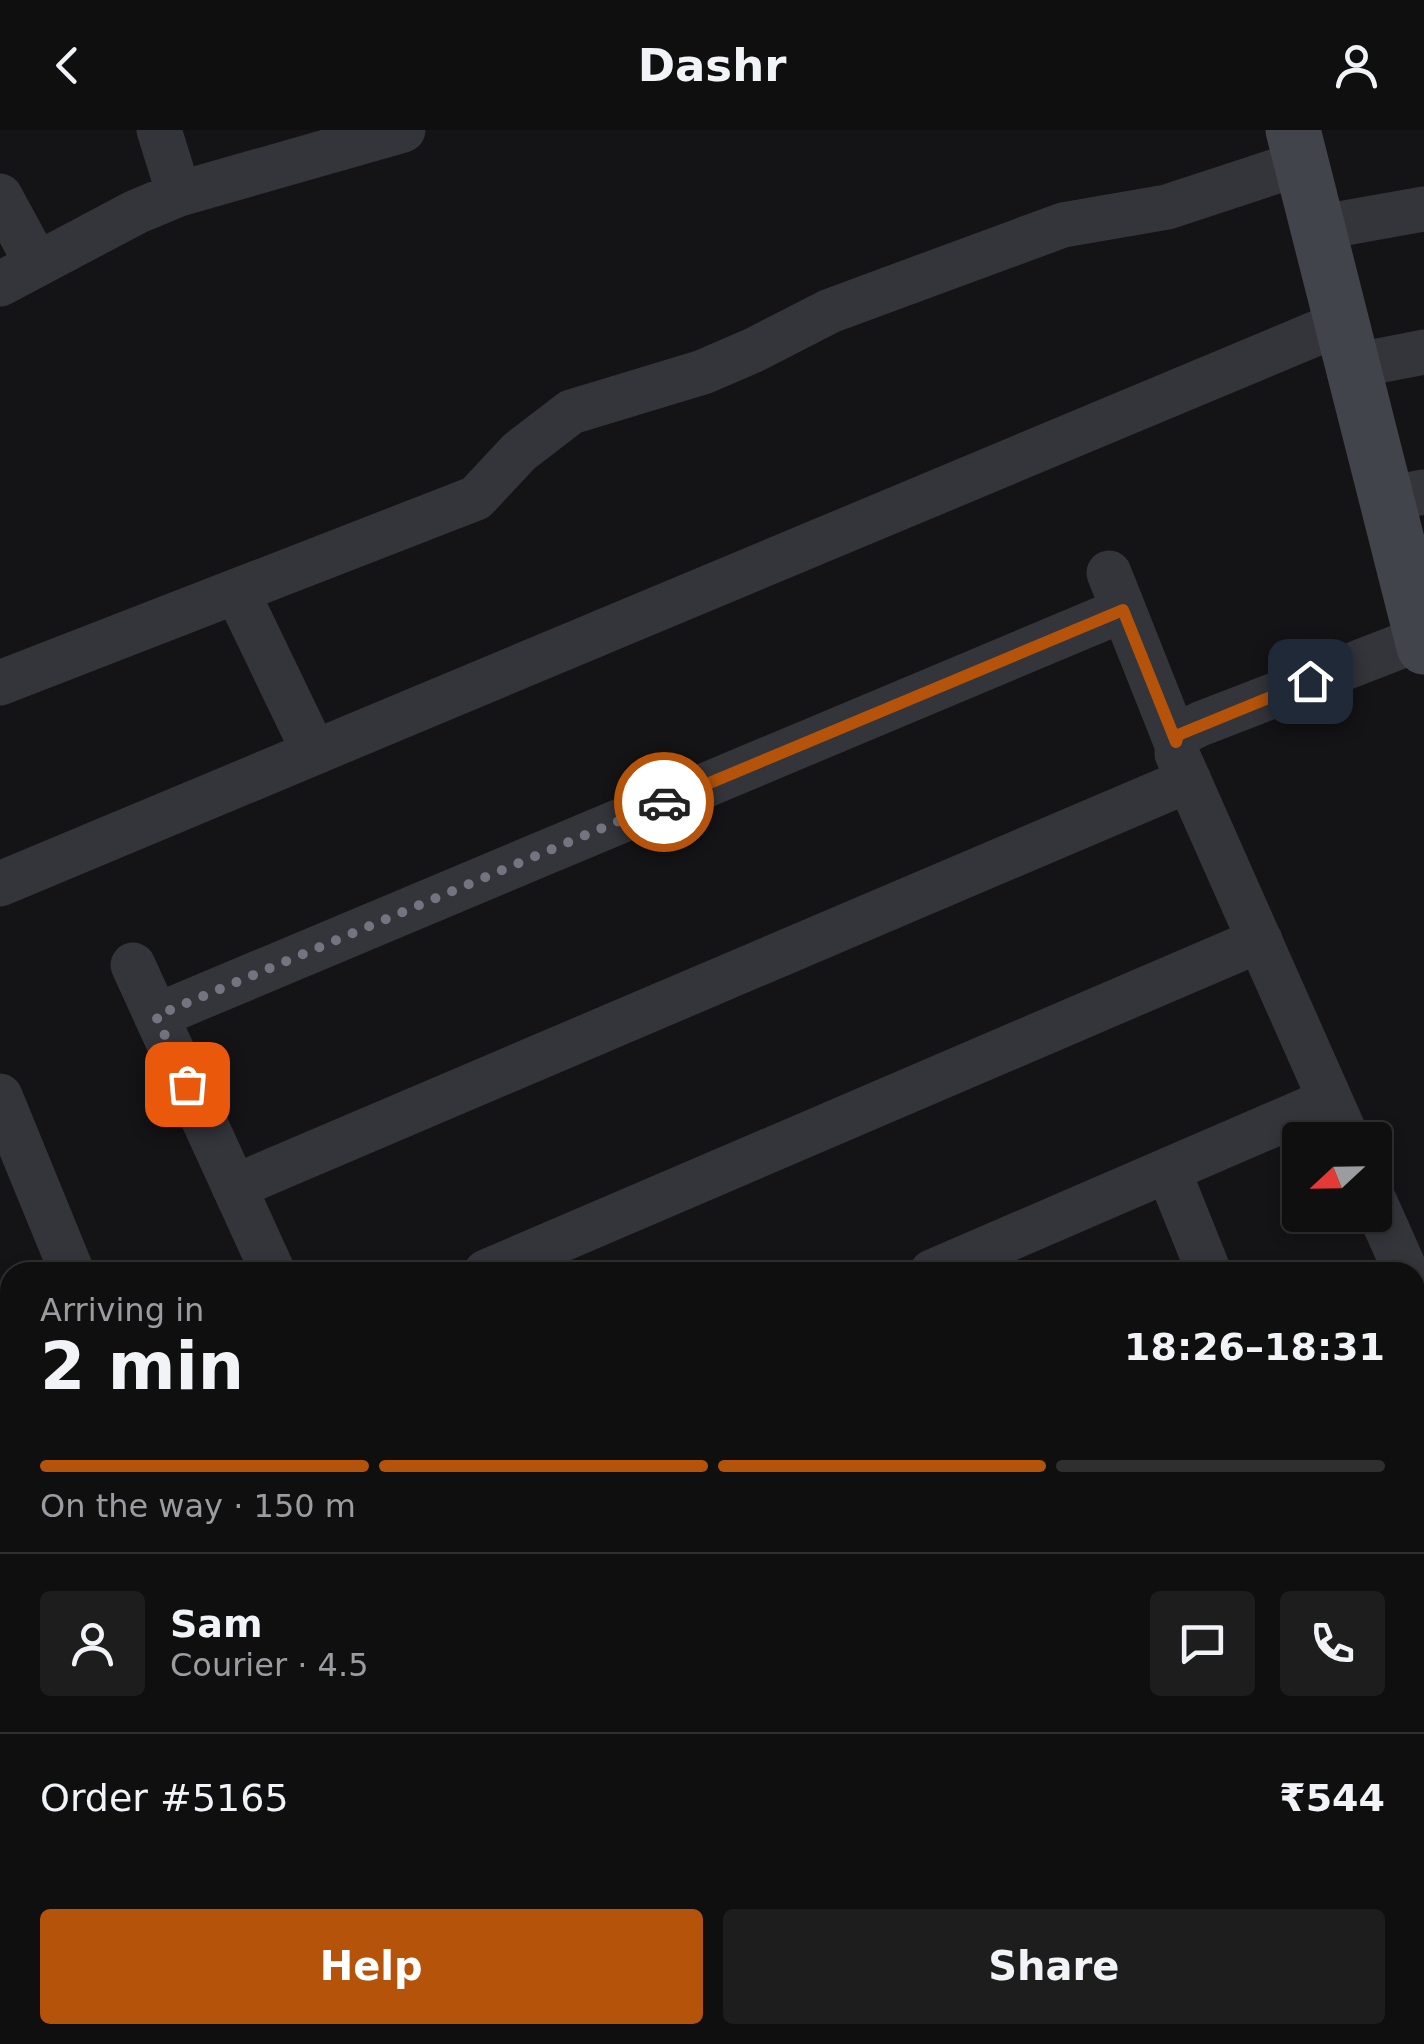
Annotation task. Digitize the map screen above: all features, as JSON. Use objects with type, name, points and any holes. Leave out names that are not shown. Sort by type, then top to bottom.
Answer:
[{"type":"street","points":[[159,130],[179,194]]},
{"type":"street","points":[[0,196],[19,274],[136,212],[179,194],[403,130]]},
{"type":"street","points":[[0,683],[476,498],[519,452],[571,412],[704,372],[830,312],[1062,225],[1167,207],[1297,146],[1347,344],[1405,496],[1423,641],[1200,724],[1178,735],[1182,761]]},
{"type":"street","points":[[1318,228],[1424,209]]},
{"type":"street","points":[[0,884],[314,752],[1347,344],[1424,352]]},
{"type":"street","points":[[238,592],[314,752]]},
{"type":"street","points":[[156,1016],[1116,592],[1182,761],[1339,1120],[1168,1170],[1016,1256],[984,1262]]},
{"type":"street","points":[[234,1188],[1182,761]]},
{"type":"street","points":[[509,1262],[1260,940]]},
{"type":"street","points":[[133,965],[267,1262]]},
{"type":"street","points":[[0,1096],[68,1262]]},
{"type":"street","points":[[1168,1170],[1206,1262]]},
{"type":"street","points":[[1388,1232],[1402,1262]]},
{"type":"way so far","points":[[187,1084],[156,1016],[664,802]]},
{"type":"route","points":[[664,802],[1123,610],[1176,742],[1178,735],[1200,724],[1310,681]]}]
